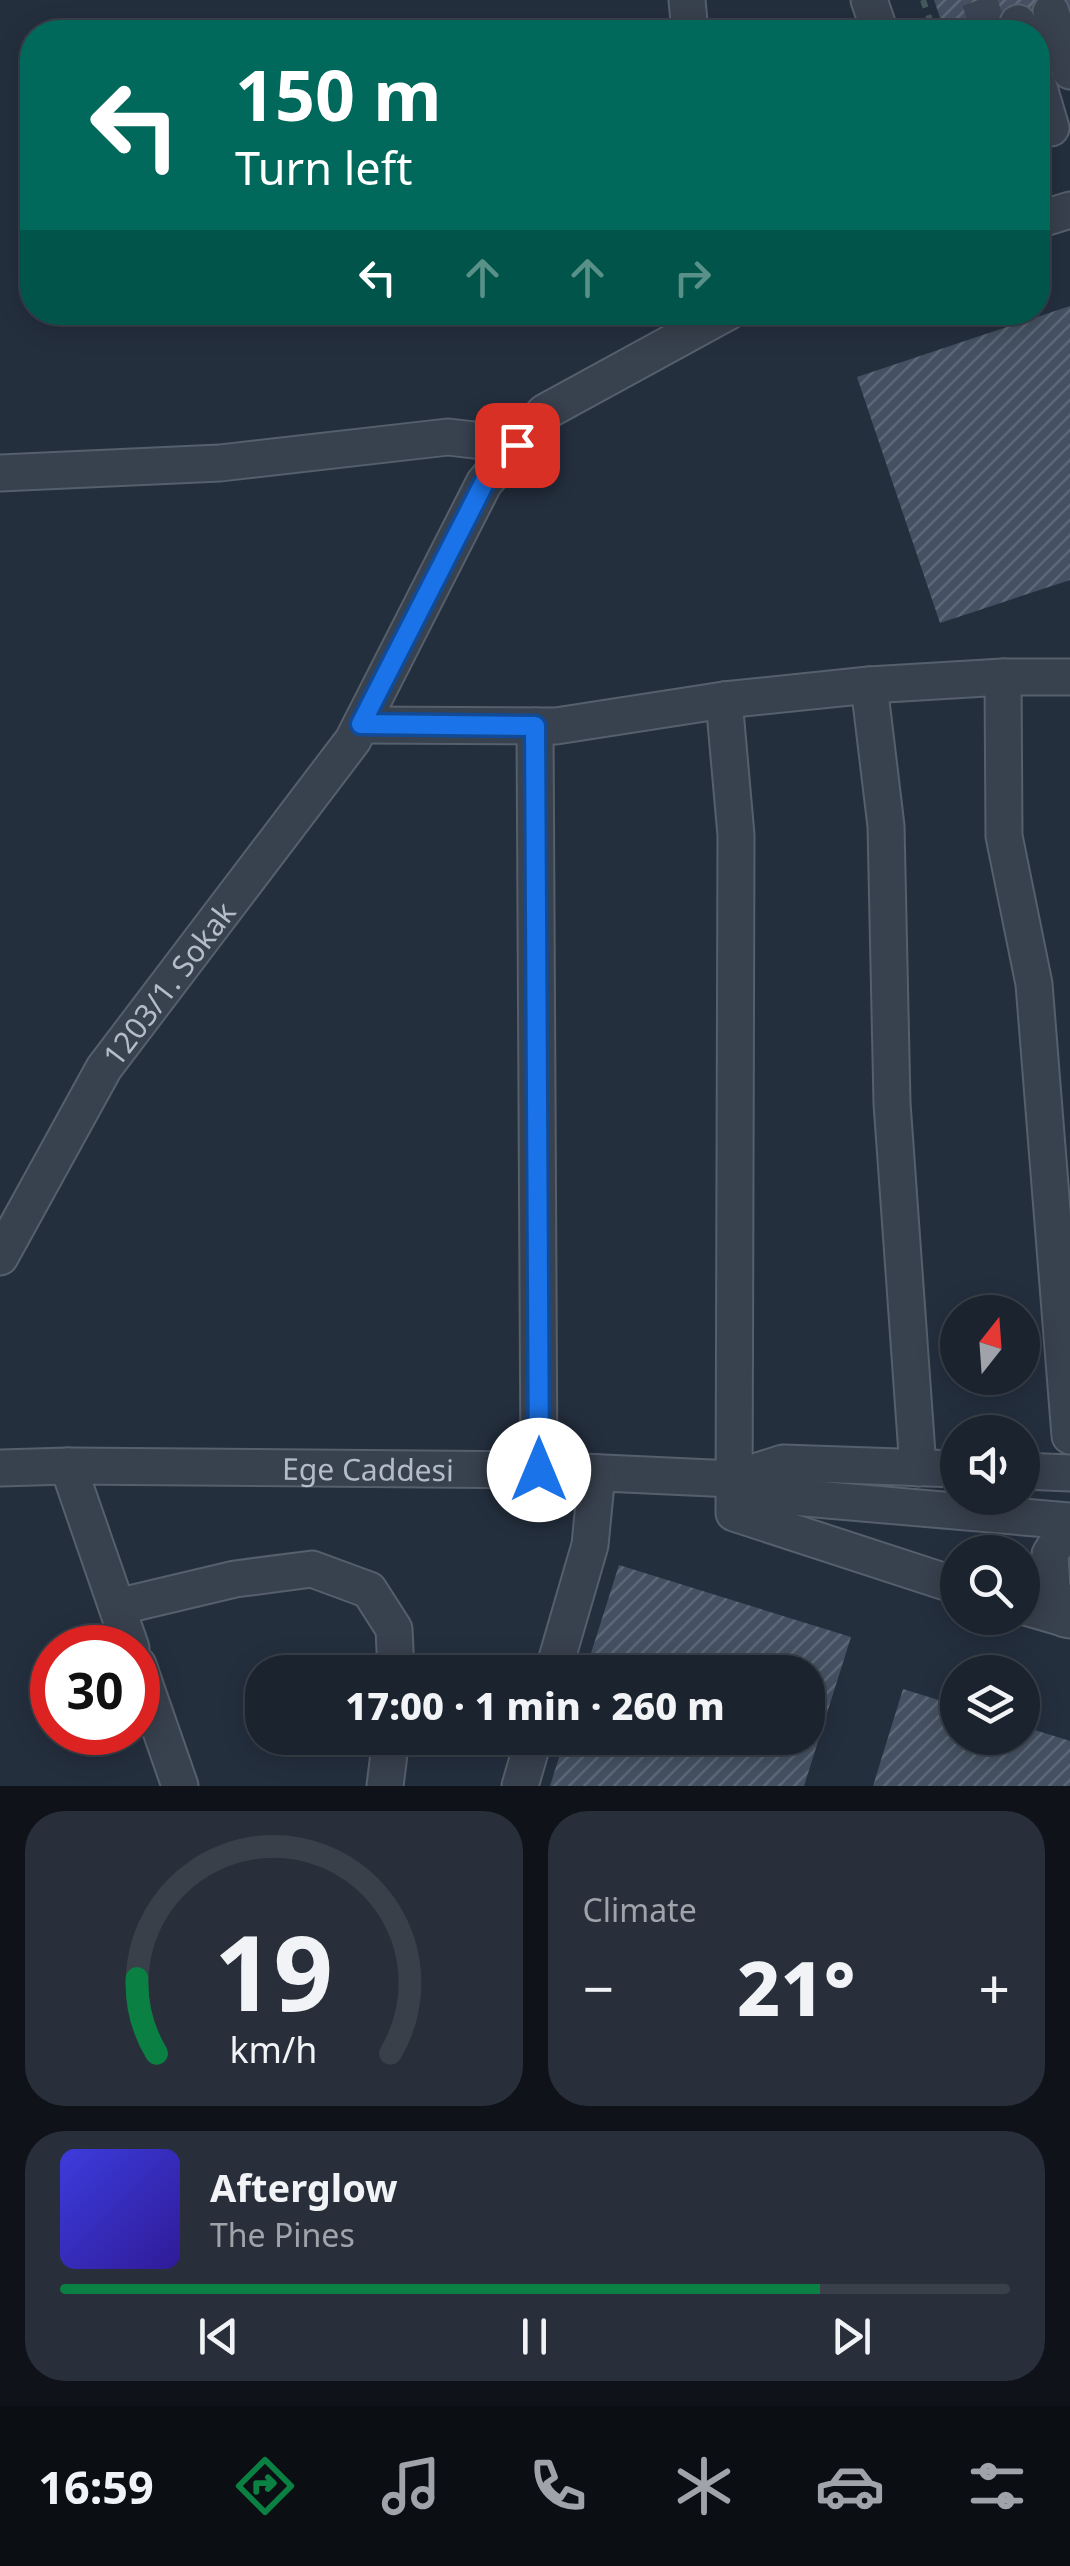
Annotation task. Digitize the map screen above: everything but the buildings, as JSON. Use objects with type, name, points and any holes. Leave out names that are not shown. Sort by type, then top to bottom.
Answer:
[{"type":"street","points":[[1050,55],[1070,71]]},
{"type":"street","name":"1203/1. Sokak","points":[[0,1284],[5,1250],[104,1068],[357,732],[484,483],[546,412],[702,325]]},
{"type":"street","points":[[0,473],[220,464],[448,437],[517,445]]},
{"type":"street","points":[[1003,677],[1004,836],[1034,984],[1070,1436]]},
{"type":"street","points":[[357,732],[556,726],[724,700],[869,685],[1070,677]]},
{"type":"street","points":[[869,685],[886,826],[892,1103],[918,1468]]},
{"type":"street","points":[[724,700],[736,834],[734,1513],[940,1580]]},
{"type":"street","points":[[535,726],[539,1470]]},
{"type":"street","points":[[734,1479],[784,1463],[940,1469]]},
{"type":"street","points":[[68,1466],[123,1625]]},
{"type":"street","name":"Ege Caddesi","points":[[0,1468],[539,1470],[734,1479]]},
{"type":"street","points":[[1040,1472],[1070,1473]]},
{"type":"street","points":[[558,1655],[590,1545],[597,1473]]},
{"type":"street","points":[[734,1479],[793,1497],[1070,1522],[1050,1554],[1052,1588],[1068,1620]]},
{"type":"street","points":[[117,1608],[235,1578],[312,1569],[370,1590],[394,1629],[395,1655]]},
{"type":"street","points":[[1040,1611],[1068,1620]]},
{"type":"street","points":[[160,1728],[180,1786]]},
{"type":"street","points":[[384,1786],[389,1755]]},
{"type":"street","points":[[520,1786],[529,1755]]},
{"type":"tunnel","points":[[979,0],[986,20]]},
{"type":"route","points":[[517,445],[484,483],[361,724],[535,726],[539,1470]]}]
